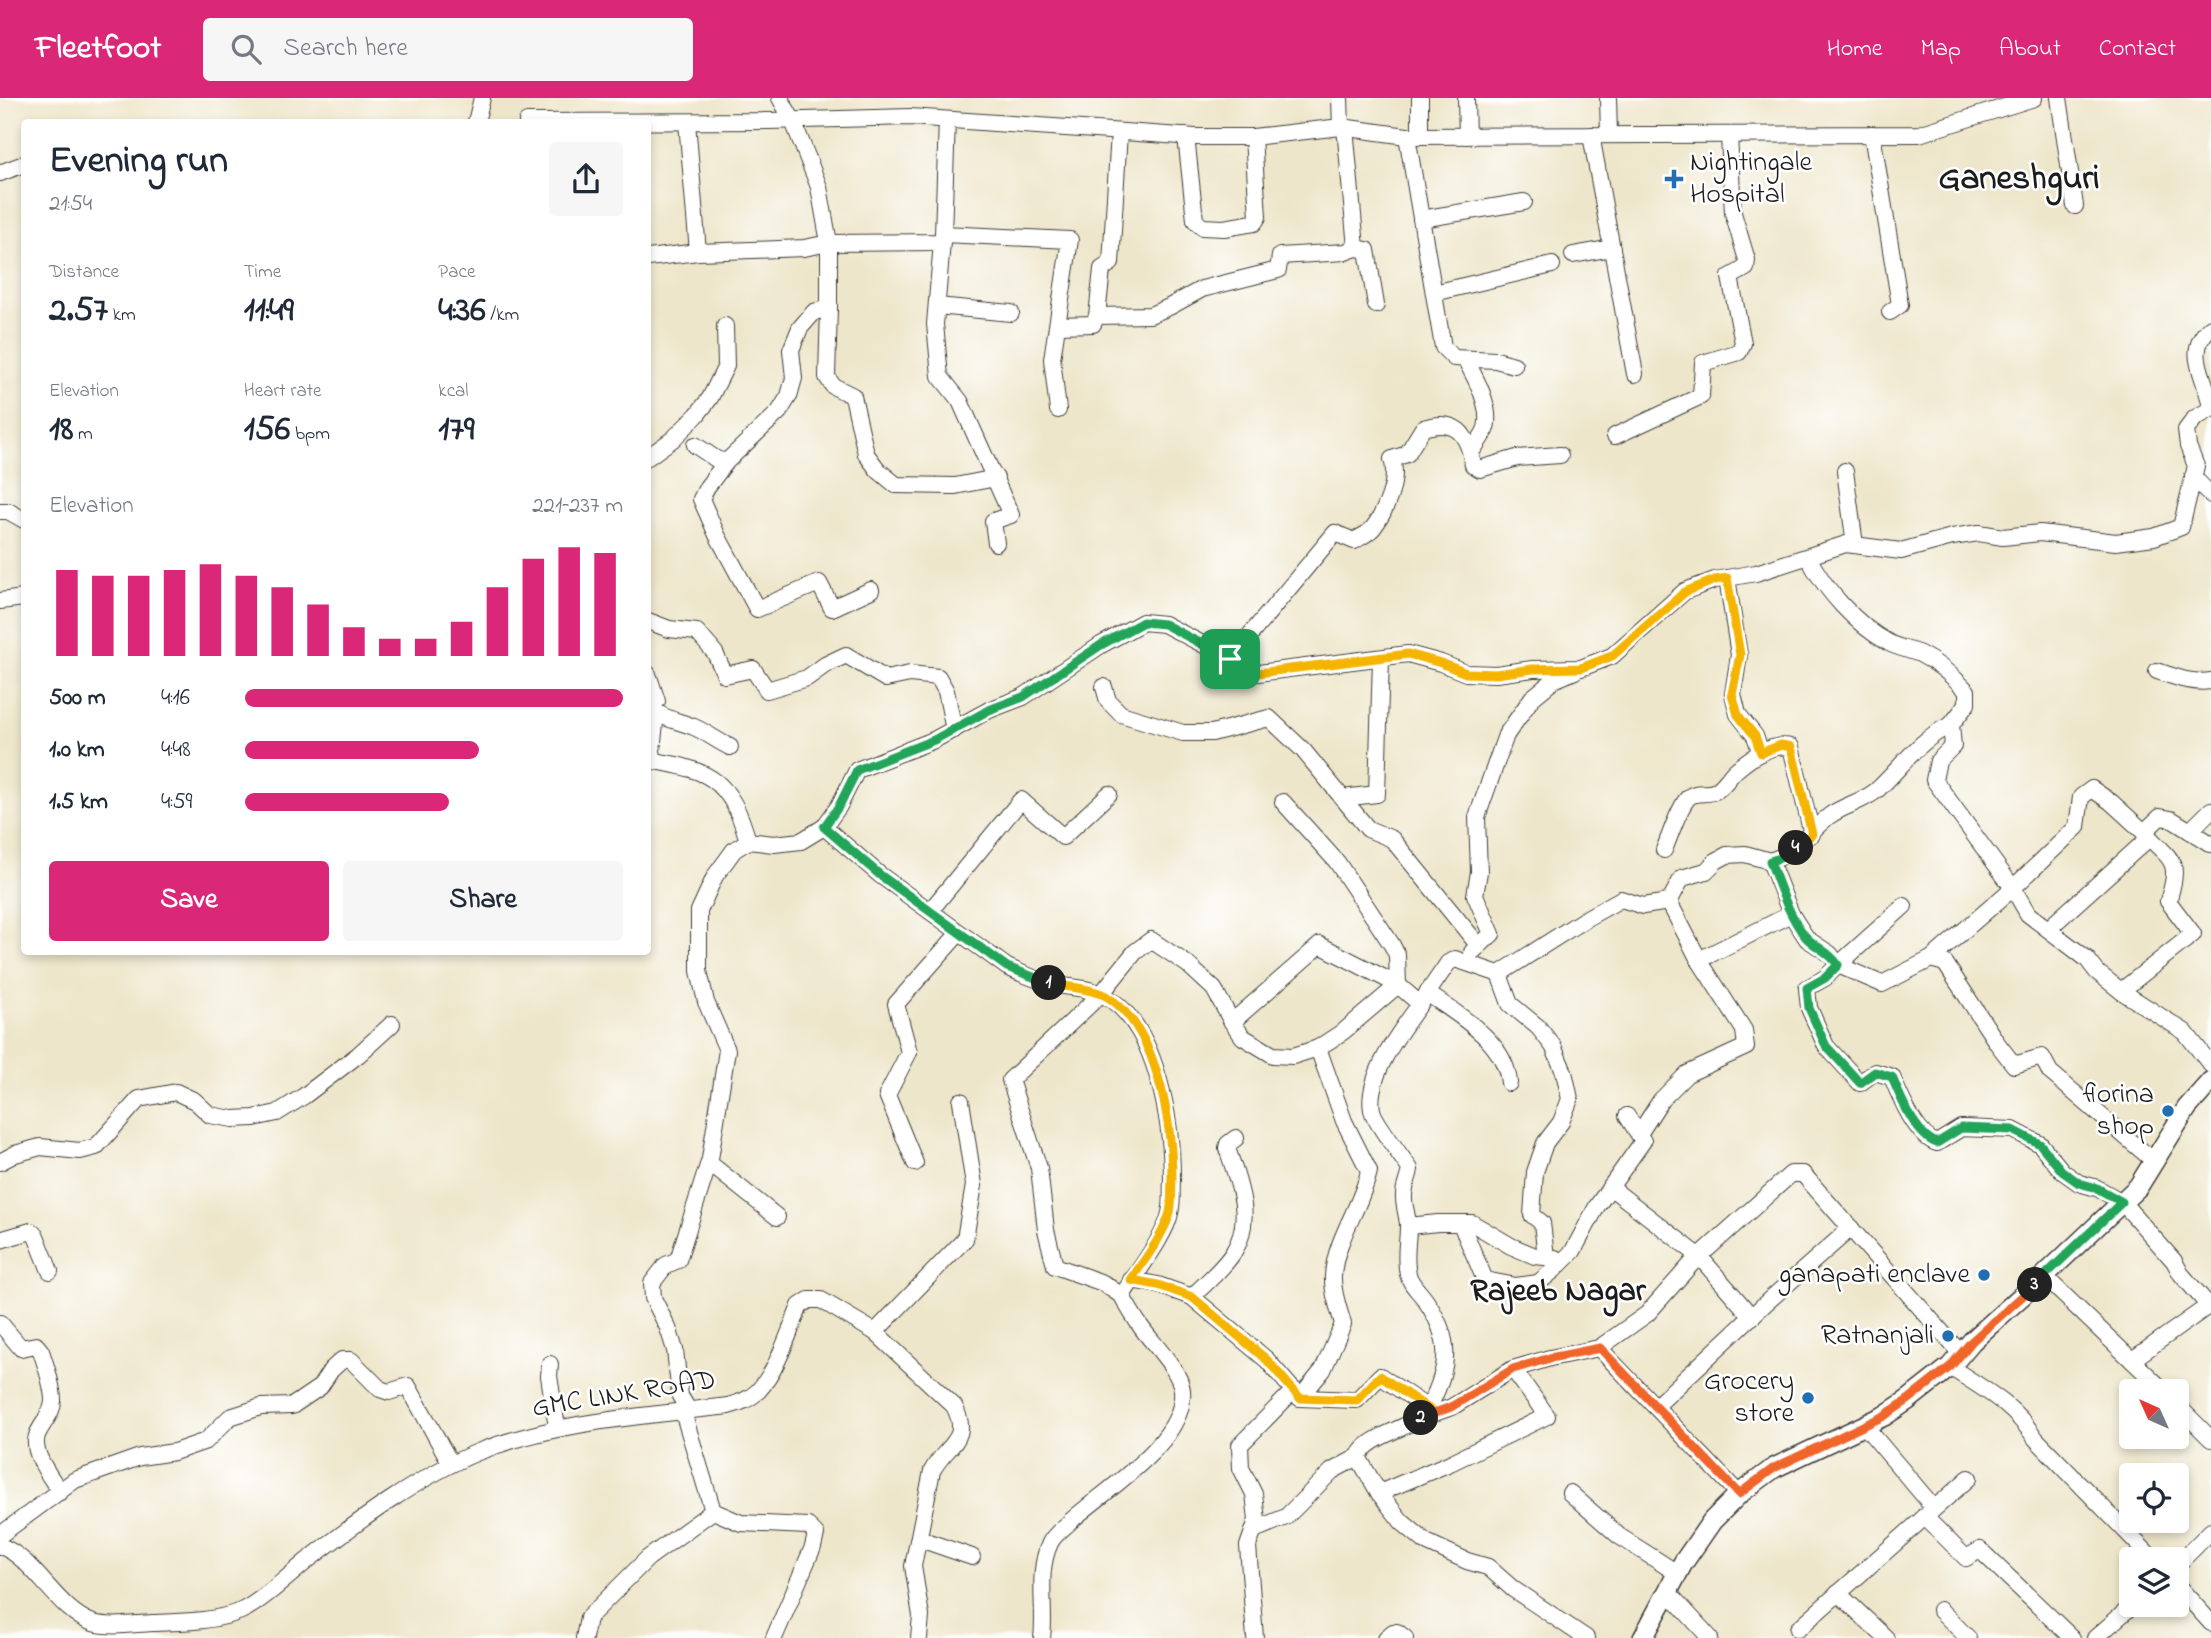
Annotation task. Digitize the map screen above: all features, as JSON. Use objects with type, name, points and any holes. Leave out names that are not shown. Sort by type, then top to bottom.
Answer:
[{"type":"main road","points":[[1643,1638],[1677,1573],[1712,1521],[1739,1494],[1774,1468],[1864,1425],[1908,1400],[1955,1361],[1972,1341],[2138,1186],[2187,1108],[2211,1081]]},
{"type":"street","points":[[478,119],[482,98]]},
{"type":"street","points":[[780,98],[793,121],[819,187],[829,243],[827,377],[833,386],[852,396],[866,454],[878,470],[896,485],[955,486],[996,478]]},
{"type":"street","points":[[1340,98],[1356,248]]},
{"type":"street","points":[[1420,98],[1413,136],[1421,219],[1443,347],[1454,358],[1496,360],[1514,365]]},
{"type":"street","points":[[1466,98],[1467,136]]},
{"type":"street","points":[[1608,98],[1609,135]]},
{"type":"street","points":[[651,122],[910,117],[1186,136],[1254,137],[1343,127],[1413,136],[1919,134],[2034,98]]},
{"type":"street","points":[[2059,98],[2075,206]]},
{"type":"street","points":[[947,120],[935,324],[940,376],[960,401],[1011,515],[993,521],[996,543]]},
{"type":"street","points":[[687,122],[698,252]]},
{"type":"street","points":[[1058,325],[1093,324],[1097,316],[1102,269],[1111,263],[1119,132]]},
{"type":"street","points":[[1872,134],[1900,305],[1890,312]]},
{"type":"street","points":[[1591,135],[1635,374]]},
{"type":"street","points":[[1615,436],[1701,396],[1703,363],[1739,352],[1743,343],[1730,276],[1746,268],[1747,260],[1733,213],[1729,135]]},
{"type":"street","points":[[1186,136],[1195,220],[1202,227],[1224,228],[1254,223],[1258,217],[1254,137]]},
{"type":"street","points":[[0,173],[21,165]]},
{"type":"street","points":[[1421,219],[1524,202]]},
{"type":"street","points":[[651,258],[698,252],[804,248],[829,243],[942,238],[1070,240],[1052,359],[1058,410]]},
{"type":"street","points":[[1097,316],[1150,315],[1202,289],[1278,270],[1280,256],[1345,252],[1356,248],[1367,250],[1377,305]]},
{"type":"street","points":[[1573,255],[1612,248]]},
{"type":"street","points":[[1434,293],[1552,265]]},
{"type":"street","points":[[937,306],[1011,313]]},
{"type":"street","points":[[829,308],[814,312],[800,328],[790,350],[794,378],[789,396],[779,412],[726,462],[701,499],[757,609],[819,583],[832,608],[871,590]]},
{"type":"street","points":[[651,455],[673,439],[710,398],[726,366],[725,327]]},
{"type":"street","points":[[1462,960],[1492,934],[1475,895],[1479,872],[1477,817],[1506,735],[1532,698],[1554,680],[1612,656],[1685,592],[1715,580],[1756,573],[1846,544],[1901,551],[1952,537],[1979,533],[2003,537],[2040,533],[2116,542],[2154,537],[2181,527],[2196,466],[2188,446],[2186,430],[2195,418],[2211,409],[2196,351],[2203,334],[2211,327]]},
{"type":"street","points":[[1465,359],[1482,390],[1486,419],[1486,429],[1471,453]]},
{"type":"street","points":[[1230,659],[1335,533],[1354,541],[1371,530],[1388,504],[1395,467],[1392,459],[1407,454],[1423,428],[1437,424],[1451,425],[1460,433],[1471,453],[1473,464],[1480,469],[1517,458],[1560,455]]},
{"type":"street","points":[[695,445],[716,459],[726,462]]},
{"type":"street","points":[[1845,471],[1855,545]]},
{"type":"street","points":[[2193,477],[2211,495]]},
{"type":"street","points":[[0,511],[8,511],[21,518]]},
{"type":"street","points":[[1669,902],[1682,878],[1706,871],[1727,855],[1745,854],[1770,861],[1787,856],[1829,816],[1876,791],[1917,748],[1951,725],[1967,704],[1967,691],[1950,673],[1922,655],[1889,643],[1860,622],[1816,574],[1808,557]]},
{"type":"street","points":[[1727,578],[1740,655],[1732,694],[1738,715],[1755,736],[1761,753]]},
{"type":"street","points":[[0,601],[21,598]]},
{"type":"street","points":[[651,622],[668,629],[697,632],[715,653],[725,675],[753,669],[766,690],[807,678],[846,655],[886,679],[910,674],[938,677],[946,691],[954,730]]},
{"type":"street","points":[[774,1638],[817,1534],[808,1526],[741,1524],[713,1511],[680,1396],[675,1350],[668,1328],[653,1298],[652,1283],[666,1265],[678,1260],[709,1163],[727,1050],[706,1002],[699,971],[699,911],[715,876],[734,850],[748,841],[774,844],[801,841],[824,827],[839,806],[857,770],[934,740],[989,710],[1023,697],[1101,645],[1143,622],[1164,624],[1258,673],[1408,654],[1466,673],[1496,674],[1533,669],[1581,668]]},
{"type":"street","points":[[1342,798],[1377,794],[1381,657]]},
{"type":"street","points":[[2157,671],[2179,679],[2211,681]]},
{"type":"street","points":[[651,683],[657,701],[651,706]]},
{"type":"street","points":[[1104,687],[1108,701],[1121,714],[1183,733],[1212,733],[1269,718],[1303,750],[1368,829],[1392,839],[1479,946]]},
{"type":"street","points":[[651,708],[664,719],[698,729],[730,747]]},
{"type":"street","points":[[1951,725],[1953,746],[1938,761],[1934,780],[2013,888],[2028,914],[2087,959],[2097,972],[2121,991],[2185,1031],[2211,1065]]},
{"type":"street","points":[[651,729],[654,761],[695,769],[719,782],[732,800],[748,841]]},
{"type":"street","points":[[1664,850],[1687,799],[1696,793],[1708,794],[1717,790],[1736,770],[1761,753],[1781,745],[1791,747],[1812,834]]},
{"type":"street","points":[[1770,861],[1791,914],[1807,939],[1830,954],[1838,965],[1882,984],[1931,958],[2013,888],[2077,828],[2081,797],[2092,789],[2111,802],[2172,861],[2176,877],[2168,901],[2193,934],[2121,991]]},
{"type":"street","points":[[930,911],[1021,800],[1063,837],[1109,794]]},
{"type":"street","points":[[1283,802],[1337,862],[1392,945],[1397,955],[1398,985]]},
{"type":"street","points":[[2190,831],[2211,810]]},
{"type":"street","points":[[2048,929],[2146,835],[2160,817],[2171,819],[2211,844]]},
{"type":"street","points":[[824,827],[880,875],[1007,967],[1053,985],[1101,994],[1123,1009],[1136,1027],[1159,1078],[1167,1116],[1172,1163],[1170,1215],[1122,1296]]},
{"type":"street","points":[[1499,974],[1585,919],[1622,900],[1643,906],[1669,902]]},
{"type":"street","points":[[1639,1134],[1661,1100],[1686,1074],[1746,1047],[1744,1030],[1699,960],[1669,902]]},
{"type":"street","points":[[1904,906],[1825,978],[1807,988],[1809,1008],[1826,1046],[1860,1083],[1875,1072],[1892,1077],[1902,1103],[1928,1140],[1937,1143],[1961,1128],[2013,1130],[2040,1144],[2062,1171],[2079,1183],[2097,1188],[2122,1202],[2174,1261],[2180,1274],[2210,1305],[2132,1360]]},
{"type":"street","points":[[1699,960],[1791,914]]},
{"type":"street","points":[[915,1163],[887,1095],[909,1052],[896,1004],[959,933]]},
{"type":"street","points":[[1042,1638],[1042,1580],[1051,1541],[1096,1498],[1145,1462],[1178,1415],[1182,1390],[1175,1372],[1142,1329],[1122,1296],[1102,1283],[1055,1266],[1046,1230],[1039,1168],[1010,1080],[1101,994],[1135,952],[1150,940],[1187,964],[1214,989],[1231,1022],[1243,1037],[1273,1055],[1293,1056],[1318,1048],[1344,1031],[1398,985]]},
{"type":"street","points":[[1231,1022],[1320,945],[1423,998],[1483,1036],[1500,1054],[1508,1072],[1509,1083]]},
{"type":"street","points":[[1931,958],[1945,963],[1997,1044],[2014,1065],[2042,1057],[2050,1072],[2155,1162]]},
{"type":"street","points":[[1254,1530],[1286,1517],[1332,1471],[1358,1457],[1363,1447],[1429,1409],[1446,1366],[1444,1331],[1409,1278],[1405,1252],[1408,1226],[1404,1194],[1410,1169],[1372,1111],[1373,1086],[1380,1068],[1405,1024],[1448,963],[1455,959],[1499,974],[1510,1004],[1538,1027],[1553,1046],[1564,1072],[1570,1099],[1561,1122],[1545,1143],[1535,1172],[1532,1214],[1542,1223],[1546,1257]]},
{"type":"street","points":[[0,1162],[15,1154],[40,1147],[80,1151],[96,1147],[139,1098],[176,1092],[195,1101],[210,1115],[233,1119],[277,1113],[358,1055],[392,1024]]},
{"type":"street","points":[[1255,1638],[1248,1546],[1257,1520],[1254,1494],[1241,1468],[1240,1446],[1323,1370],[1343,1324],[1334,1293],[1333,1276],[1337,1258],[1369,1171],[1344,1121],[1318,1048]]},
{"type":"street","points":[[875,1332],[965,1239],[974,1185],[961,1101]]},
{"type":"street","points":[[1461,1224],[1485,1280],[1516,1286],[1538,1283],[1573,1251],[1597,1206],[1643,1141],[1627,1116]]},
{"type":"street","points":[[1192,1297],[1233,1254],[1243,1230],[1244,1210],[1240,1187],[1227,1147],[1236,1138]]},
{"type":"street","points":[[709,1163],[777,1216]]},
{"type":"street","points":[[1414,1420],[1451,1407],[1513,1369],[1600,1348],[1647,1314],[1699,1256],[1777,1183],[1791,1174],[1802,1174],[1852,1228],[1955,1361],[2007,1404],[2140,1547]]},
{"type":"street","points":[[1610,1187],[1699,1256],[1752,1317]]},
{"type":"street","points":[[1408,1226],[1472,1223],[1511,1246],[1535,1256],[1564,1260]]},
{"type":"street","points":[[1656,1406],[1852,1228]]},
{"type":"street","points":[[0,1240],[31,1231],[36,1236],[50,1271]]},
{"type":"street","points":[[2044,1276],[2152,1379]]},
{"type":"street","points":[[1131,1280],[1158,1285],[1192,1297],[1267,1360],[1297,1394],[1357,1400],[1380,1376],[1429,1409]]},
{"type":"street","name":"GMC LINK ROAD","points":[[0,1546],[19,1558],[75,1612],[93,1622],[109,1625],[147,1624],[225,1616],[243,1611],[321,1550],[431,1474],[479,1452],[557,1428],[728,1406],[746,1400],[758,1391],[771,1373],[800,1306],[809,1300],[821,1300],[875,1332],[954,1406],[961,1419],[961,1431],[954,1445],[938,1460],[932,1471],[913,1566],[921,1616],[919,1638]]},
{"type":"street","points":[[0,1322],[21,1348],[36,1345],[41,1351],[54,1401],[36,1435],[36,1445],[42,1463],[60,1492]]},
{"type":"street","points":[[1600,1348],[1739,1494]]},
{"type":"street","points":[[0,1535],[75,1480],[140,1457],[174,1452],[206,1441],[230,1417],[261,1407],[292,1406],[320,1387],[331,1370],[342,1360],[351,1360],[380,1389],[389,1392],[408,1386],[451,1464]]},
{"type":"street","points":[[550,1364],[549,1376],[557,1428]]},
{"type":"street","points":[[1379,1493],[1450,1463],[1547,1416],[1513,1369]]},
{"type":"street","points":[[2189,1417],[2211,1439]]},
{"type":"street","points":[[1864,1425],[1966,1558],[1980,1550],[2072,1638]]},
{"type":"street","points":[[1358,1457],[1379,1493],[1402,1522],[1426,1542],[1467,1561],[1488,1567],[1513,1589],[1587,1638]]},
{"type":"street","points":[[1798,1629],[1969,1478]]},
{"type":"street","points":[[1570,1493],[1619,1536],[1677,1573]]},
{"type":"street","points":[[584,1638],[588,1618],[648,1558],[713,1511]]},
{"type":"street","points":[[2189,1553],[2211,1531]]},
{"type":"street","points":[[920,1539],[972,1557]]},
{"type":"street","points":[[1667,1591],[1710,1638]]},
{"type":"street","points":[[1838,1593],[1886,1638]]},
{"type":"street","points":[[2189,1598],[2211,1623]]},
{"type":"street","points":[[1940,1610],[1968,1638]]},
{"type":"street","points":[[2105,1635],[2122,1617]]},
{"type":"street","points":[[1386,1638],[1393,1632],[1405,1638]]},
{"type":"place","name":"Nightingale Hospital","points":[[1674,179]]},
{"type":"place","name":"florina shop","points":[[2168,1111]]},
{"type":"place","name":"ganapati enclave","points":[[1984,1275]]},
{"type":"place","name":"Ratnanjali","points":[[1948,1336]]},
{"type":"place","name":"Grocery store","points":[[1808,1398]]},
{"type":"district","name":"Ganeshguri","points":[[2019,179]]},
{"type":"district","name":"Rajeeb Nagar","points":[[1558,1292]]},
{"type":"route","points":[[1727,578],[1740,655],[1732,694],[1738,715],[1755,736],[1761,753],[1781,745],[1791,747],[1812,834],[1787,856],[1770,861],[1791,914],[1807,939],[1830,954],[1838,965],[1825,978],[1807,988],[1809,1008],[1826,1046],[1860,1083],[1875,1072],[1892,1077],[1902,1103],[1928,1140],[1937,1143],[1961,1128],[2013,1130],[2040,1144],[2062,1171],[2079,1183],[2097,1188],[2122,1202],[1972,1341],[1950,1367],[1908,1400],[1884,1416],[1774,1468],[1739,1494],[1600,1348],[1513,1369],[1451,1407],[1414,1420],[1429,1409],[1380,1376],[1357,1400],[1300,1398],[1267,1360],[1192,1297],[1158,1285],[1131,1280],[1170,1215],[1172,1163],[1167,1116],[1159,1078],[1136,1027],[1123,1009],[1095,991],[1053,985],[1007,967],[880,875],[824,827],[839,806],[857,770],[934,740],[989,710],[1023,697],[1101,645],[1143,622],[1164,624],[1230,659],[1258,673],[1408,654],[1466,673],[1496,674],[1533,669],[1581,668],[1612,656],[1685,592],[1727,578]]}]
